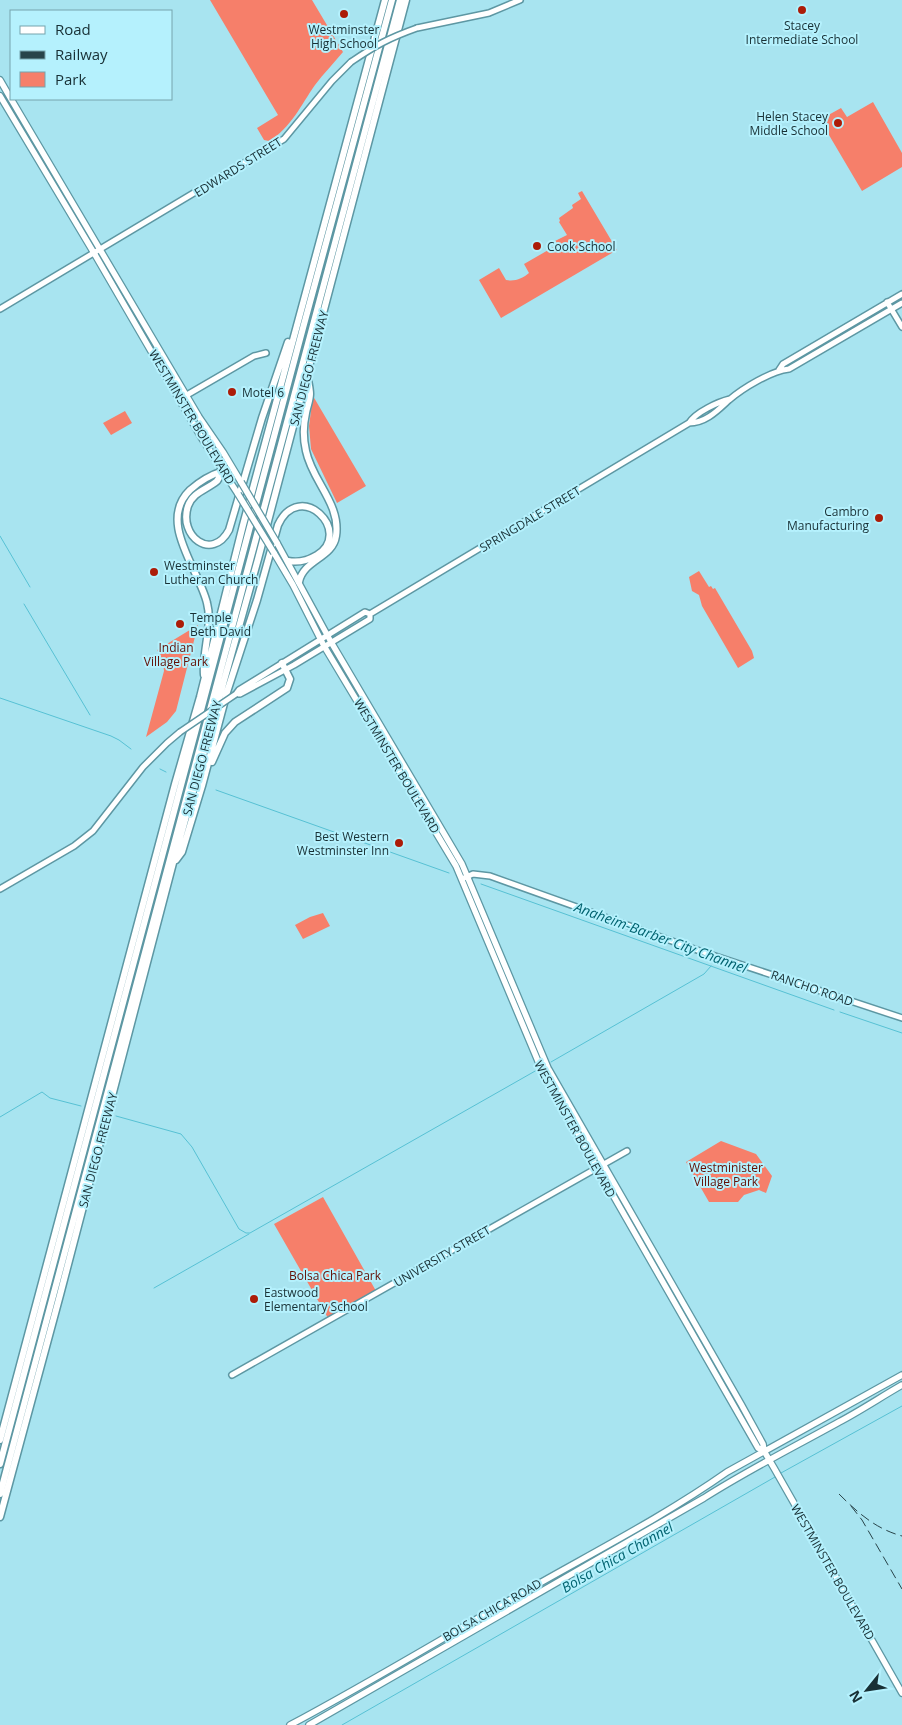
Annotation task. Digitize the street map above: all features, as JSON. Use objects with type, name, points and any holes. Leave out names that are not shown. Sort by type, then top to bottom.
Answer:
[{"type":"highway","name":"SAN DIEGO FREEWAY","points":[[0,1440],[204,683],[248,506],[384,0]]},
{"type":"highway","points":[[0,1464],[392,0]]},
{"type":"highway","points":[[0,1494],[400,0]]},
{"type":"highway","name":"SAN DIEGO FREEWAY","points":[[0,1517],[173,863],[258,558],[406,0]]},
{"type":"highway","points":[[223,471],[218,480],[196,495],[188,506],[186,519],[190,532],[196,540],[204,544],[219,543],[224,540],[229,530],[262,418],[306,289]]},
{"type":"highway","points":[[299,582],[300,575],[304,569],[328,552],[334,544],[336,528],[333,509],[306,452],[303,434],[310,394],[307,372]]},
{"type":"highway","points":[[204,683],[203,671],[209,618],[207,602],[181,538],[177,518],[187,493],[207,478],[223,471]]},
{"type":"highway","points":[[173,863],[182,852],[227,692],[258,600],[278,525],[284,514],[291,509],[304,506],[316,510],[324,517],[328,524],[329,535],[327,543],[318,554],[304,562],[288,561]]},
{"type":"highway","points":[[202,786],[228,728],[242,716],[287,688],[290,679],[283,666]]},
{"type":"highway","points":[[0,1431],[6,1420]]},
{"type":"main road","name":"WESTMINSTER BOULEVARD","points":[[0,80],[10,97]]},
{"type":"main road","name":"WESTMINSTER BOULEVARD","points":[[0,96],[223,471],[274,553],[324,646],[464,877],[544,1060],[741,1404],[763,1444],[764,1452]]},
{"type":"main road","name":"WESTMINSTER BOULEVARD","points":[[12,100],[187,395],[232,466],[288,561],[331,642],[454,850],[539,1065],[596,1168],[758,1448],[764,1452],[774,1468],[902,1693]]},
{"type":"main road","points":[[46,172],[52,168]]},
{"type":"main road","points":[[223,471],[232,466]]},
{"type":"main road","name":"BOLSA CHICA ROAD","points":[[290,1725],[339,1699],[902,1374]]},
{"type":"main road","name":"BOLSA CHICA ROAD","points":[[308,1725],[902,1385]]},
{"type":"main road","points":[[562,1579],[563,1576],[587,1561],[590,1554],[597,1556],[618,1544],[623,1545]]},
{"type":"street","name":"EDWARDS STREET","points":[[0,309],[284,138],[332,81],[351,62],[374,45],[418,28],[489,13],[520,0]]},
{"type":"street","name":"SPRINGDALE STREET","points":[[779,370],[783,364],[902,294]]},
{"type":"street","points":[[887,302],[902,327]]},
{"type":"street","name":"SPRINGDALE STREET","points":[[283,666],[331,642],[370,618],[370,614],[689,423],[698,423],[720,409],[730,399],[779,370],[788,369],[902,303]]},
{"type":"street","points":[[180,399],[254,356],[266,353]]},
{"type":"street","points":[[796,364],[797,356]]},
{"type":"street","name":"SPRINGDALE STREET","points":[[0,889],[74,846],[94,831],[143,767],[167,742],[180,732],[328,635],[366,612],[370,614]]},
{"type":"street","name":"RANCHO ROAD","points":[[464,877],[474,874],[490,876],[696,950],[902,1018]]},
{"type":"street","name":"UNIVERSITY STREET","points":[[232,1375],[627,1151]]},
{"type":"green space","points":[[210,0],[312,0],[343,52],[315,85],[290,123],[269,141],[264,140],[257,128],[278,115]]},
{"type":"green space","points":[[873,102],[902,153],[902,167],[862,191],[826,130],[829,127],[823,118],[841,108],[847,117]]},
{"type":"green space","points":[[582,191],[617,250],[501,318],[479,280],[499,268],[506,280],[519,279],[529,273],[524,264],[557,245],[555,241],[567,235],[559,222],[559,218],[573,208],[572,205],[581,199],[578,193]]},
{"type":"green space","points":[[313,396],[366,486],[337,503],[311,449],[309,426]]},
{"type":"green space","points":[[125,411],[132,423],[111,435],[103,423]]},
{"type":"green space","points":[[699,571],[709,587],[715,588],[752,651],[754,658],[738,668],[702,606],[699,595],[692,591],[689,577]]},
{"type":"green space","name":"Indian Village Park","points":[[198,625],[176,711],[167,722],[146,737],[164,671],[163,661],[157,650]]},
{"type":"green space","points":[[323,913],[330,926],[303,939],[295,925]]},
{"type":"green space","name":"Westminister Village Park","points":[[721,1141],[756,1154],[772,1176],[766,1193],[759,1190],[744,1195],[738,1202],[709,1202],[686,1162]]},
{"type":"green space","name":"Bolsa Chica Park","points":[[323,1197],[376,1291],[328,1318],[274,1224]]},
{"type":"waterway","points":[[0,536],[30,587]]},
{"type":"waterway","points":[[24,604],[90,715]]},
{"type":"waterway","name":"Anaheim-Barber City Channel","points":[[0,698],[111,736],[131,749]]},
{"type":"waterway","points":[[160,769],[166,772]]},
{"type":"waterway","name":"Anaheim-Barber City Channel","points":[[216,790],[449,873]]},
{"type":"waterway","name":"Anaheim-Barber City Channel","points":[[481,884],[834,1010]]},
{"type":"waterway","points":[[551,1062],[704,974],[711,966]]},
{"type":"waterway","name":"Anaheim-Barber City Channel","points":[[840,1012],[902,1033]]},
{"type":"waterway","points":[[116,1116],[181,1134],[192,1147],[239,1229],[250,1233],[537,1070]]},
{"type":"waterway","points":[[0,1117],[42,1092],[50,1098],[81,1106]]},
{"type":"waterway","points":[[154,1288],[249,1234]]},
{"type":"waterway","name":"Bolsa Chica Channel","points":[[781,1473],[902,1406]]},
{"type":"waterway","name":"Bolsa Chica Channel","points":[[342,1725],[775,1477]]},
{"type":"railway","points":[[839,1494],[868,1520],[902,1536]]},
{"type":"railway","points":[[851,1506],[862,1520],[902,1589]]},
{"type":"place","name":"Stacey Intermediate School","points":[[802,10]]},
{"type":"place","name":"Westminster High School","points":[[344,14]]},
{"type":"place","name":"Helen Stacey Middle School","points":[[838,123]]},
{"type":"place","name":"Cook School","points":[[537,246]]},
{"type":"place","name":"Motel 6","points":[[232,392]]},
{"type":"place","name":"Cambro Manufacturing","points":[[879,518]]},
{"type":"place","name":"Westminster Lutheran Church","points":[[154,572]]},
{"type":"place","name":"Temple Beth David","points":[[180,624]]},
{"type":"place","name":"Best Western Westminster Inn","points":[[399,843]]},
{"type":"place","name":"Eastwood Elementary School","points":[[254,1299]]}]
